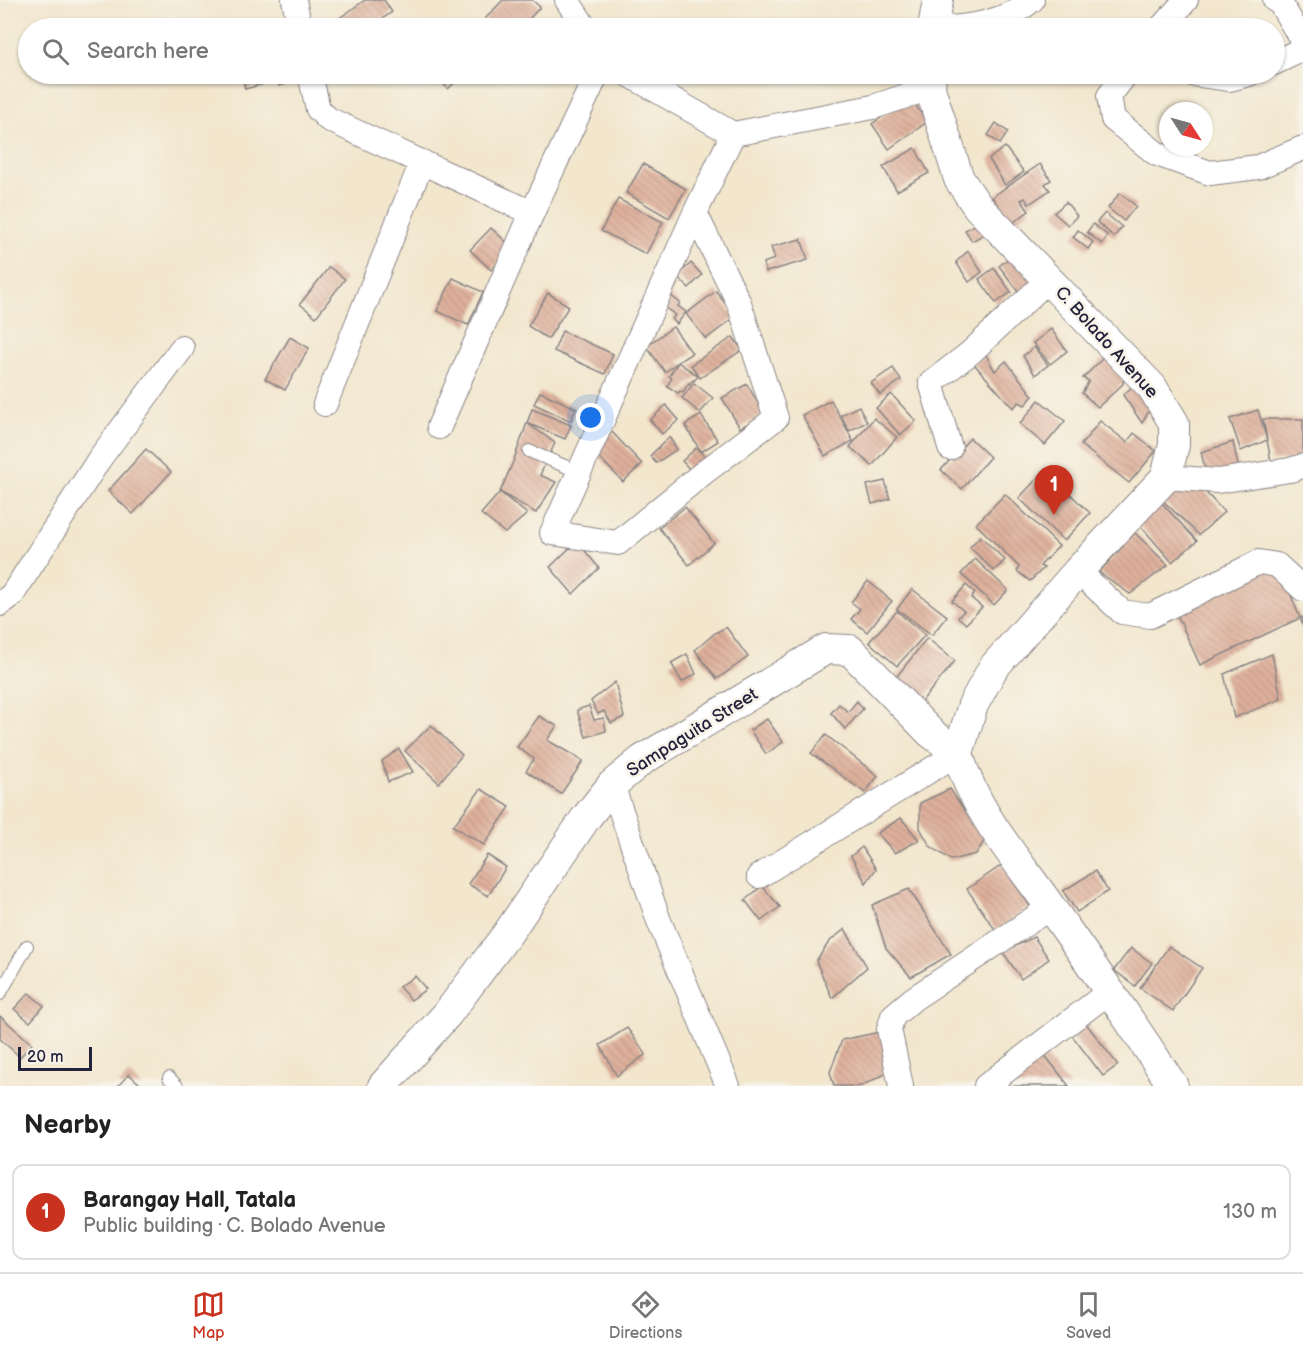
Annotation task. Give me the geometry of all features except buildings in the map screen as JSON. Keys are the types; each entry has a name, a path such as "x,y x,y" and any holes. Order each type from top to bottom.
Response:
{"street":[{"path":"294,0 298,18"},
{"path":"567,0 579,18"},
{"path":"935,18 938,0"},
{"path":"1002,18 1020,10 1032,0"},
{"path":"1170,18 1186,0"},
{"path":"1278,0 1303,42"},
{"path":"1285,58 1303,49"},
{"path":"312,84 318,109 328,119 532,213"},
{"path":"439,427 532,213 592,84"},
{"path":"646,84 733,134 873,107 923,84"},
{"name":"C. Bolado Avenue","path":"931,84 959,179 978,207 1152,387 1174,423 1174,445 1166,477 1078,571 993,668 973,705 958,753"},
{"path":"1118,84 1109,96 1113,119 1157,154 1210,173 1258,167 1303,148"},
{"path":"695,213 739,303 776,418 702,474 618,543 552,533 695,213 733,134"},
{"path":"325,404 422,162"},
{"path":"950,448 931,383 970,353 1049,279"},
{"path":"0,604 12,595 100,458 182,348"},
{"path":"1166,477 1218,481 1303,466"},
{"path":"1078,571 1122,612 1150,616 1259,562 1277,565 1303,589"},
{"name":"Sampaguita Street","path":"383,1086 454,1004 508,933 585,819 612,784 642,760 826,649 850,650 931,733 958,753"},
{"path":"759,876 958,753 965,778 993,825 1173,1086"},
{"path":"612,784 659,921 728,1086"},
{"path":"901,1086 889,1029 893,1016 913,999 1051,907"},
{"path":"986,1086 1110,992"}],"lane":[{"path":"529,452 579,472"},
{"path":"0,994 27,946"}],"place":[{"name":"Barangay Hall, Tatala","path":"1054,515"}]}
